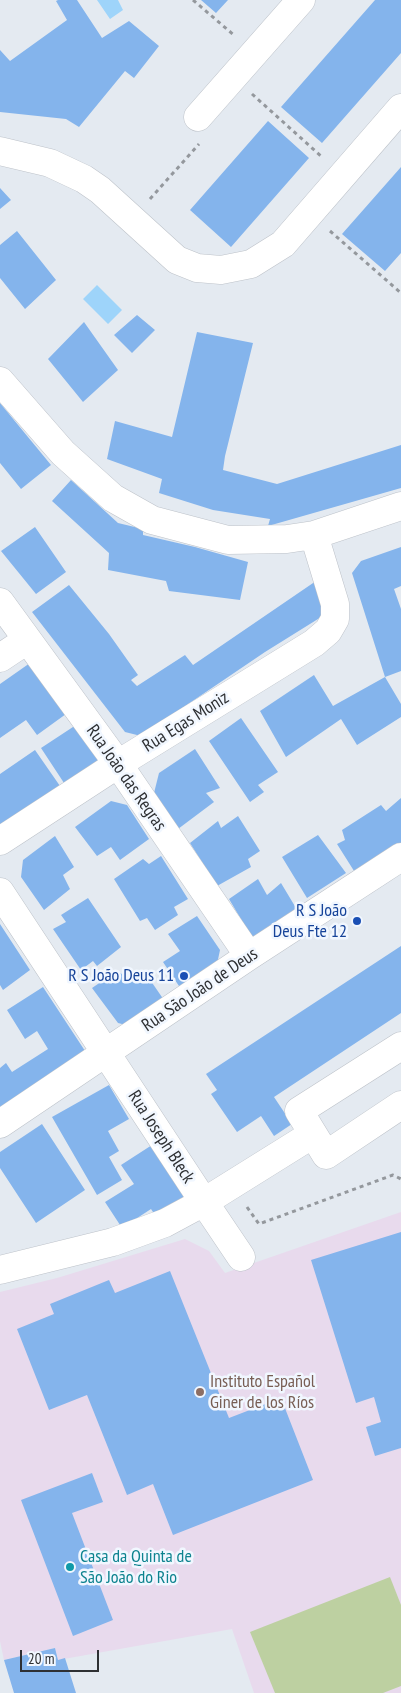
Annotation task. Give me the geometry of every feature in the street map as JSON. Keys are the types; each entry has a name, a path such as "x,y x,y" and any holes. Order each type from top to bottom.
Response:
{"street":[{"path":"202,126 233,77 301,0"},
{"path":"0,151 50,163 84,180 100,190 178,260 197,268 221,270 241,268 267,256 283,244 401,108"},
{"path":"0,381 63,453 112,498 152,520 228,540 287,539 314,534 401,506"},
{"name":"Rua Egas Moniz","path":"0,841 118,764 297,653 328,631 335,619 335,604 314,534"},
{"name":"Rua João das Regras","path":"0,602 118,764 249,956"},
{"path":"0,658 27,640"},
{"name":"Rua São João de Deus","path":"0,1124 249,956 401,857"},
{"name":"Rua Joseph Bleck","path":"0,892 204,1202 165,1223 113,1242 0,1270"},
{"path":"401,1046 299,1111 326,1155 401,1105"},
{"path":"241,1256 204,1202 313,1134"}],"path":[{"path":"193,0 254,53"},
{"path":"233,77 343,176"},
{"path":"132,220 202,126"},
{"path":"310,214 401,293"},
{"path":"232,1185 259,1224 393,1175 401,1179"}],"shaded area":[{"name":"Instituto Español Giner de los Ríos","path":"401,1212 401,1693 254,1693 232,1629 58,1660 55,1648 4,1660 0,1641 0,1292 57,1278 185,1239 209,1251 225,1273"}],"green space":[{"path":"390,1577 401,1605 401,1686 383,1693 275,1693 250,1632"}],"water":[{"path":"97,0 118,0 123,10 110,19"},
{"path":"97,285 122,310 108,324 83,299"}],"building":[{"path":"77,0 102,38 129,21 159,46 134,78 125,71 79,127 66,119 0,112 0,50 10,61 67,20 56,1"},
{"path":"201,0 228,0 216,13"},
{"path":"375,0 401,0 401,53 322,143 281,107"},
{"path":"268,121 309,158 231,247 190,210"},
{"path":"401,167 401,253 385,271 342,234"},
{"path":"0,188 11,200 0,209"},
{"path":"17,231 56,280 25,309 0,278 0,245"},
{"path":"137,315 155,330 132,353 114,335"},
{"path":"84,322 118,370 83,402 48,359"},
{"path":"197,332 253,343 223,470 277,484 401,445 401,488 268,526 270,519 213,510 159,493 162,479 107,459 115,421 172,437"},
{"path":"0,403 51,465 21,489 0,463"},
{"path":"71,480 118,523 143,529 143,535 248,562 240,600 169,591 166,581 108,570 109,553 52,501"},
{"path":"35,527 66,572 36,594 1,551"},
{"path":"401,547 401,586 394,589 401,609 401,671 385,677 352,573 361,561"},
{"path":"316,581 326,614 265,652 141,736 125,732 32,612 69,585 109,634 138,675 131,680 137,686 185,655 193,665"},
{"path":"30,663 66,714 37,735 26,720 0,738 0,684"},
{"path":"314,675 333,706 385,677 401,704 401,717 357,745 341,719 286,757 260,711"},
{"path":"241,718 278,772 258,785 264,792 250,802 209,741"},
{"path":"76,725 99,760 64,783 41,748"},
{"path":"195,749 220,788 206,793 214,802 178,829 154,793 159,773"},
{"path":"35,750 60,786 0,826 0,774"},
{"path":"401,798 401,853 361,882 337,844 345,840 342,830 381,805 386,811"},
{"path":"111,801 127,805 149,839 120,860 111,847 97,856 75,827"},
{"path":"238,816 260,851 248,859 251,867 217,886 190,843 218,821 221,828"},
{"path":"318,835 346,873 307,898 282,857"},
{"path":"55,836 74,867 63,875 70,889 44,910 21,877 23,860"},
{"path":"161,856 188,899 174,907 178,915 155,930 147,918 140,921 114,879 143,859 149,864"},
{"path":"258,879 267,895 281,883 302,918 268,938 251,936 229,899"},
{"path":"88,898 121,947 97,966 93,961 81,970 53,929 66,922 61,915"},
{"path":"197,916 220,950 216,969 181,989 163,962 180,951 168,934"},
{"path":"0,924 30,970 3,990 0,985"},
{"path":"401,946 401,1013 274,1097 292,1124 274,1136 261,1116 237,1132 211,1094 217,1090 206,1074"},
{"path":"117,971 132,980 144,971 166,1003 134,1027 118,1023 92,988"},
{"path":"43,987 89,1057 0,1114 0,1068 6,1063 12,1072 48,1049 37,1031 25,1039 7,1010"},
{"path":"109,1085 129,1119 108,1131 119,1151 109,1157 122,1180 97,1195 52,1117"},
{"path":"42,1124 85,1190 36,1223 0,1168 0,1152"},
{"path":"152,1145 185,1196 155,1215 151,1209 122,1228 105,1202 134,1184 121,1165"},
{"path":"401,1232 401,1448 375,1456 366,1427 381,1422 374,1397 356,1403 311,1260"},
{"path":"170,1271 229,1418 281,1398 313,1480 173,1535 153,1484 127,1495 87,1395 49,1410 17,1329 54,1314 50,1304 109,1280 115,1293"},
{"name":"Casa da Quinta de São João do Rio","path":"92,1473 103,1502 72,1513 113,1620 73,1636 21,1500"},
{"path":"55,1648 58,1660 65,1658 76,1693 14,1693 4,1660"}],"place":[{"name":"R S João Deus Fte 12","path":"357,921"},
{"name":"R S João Deus 11","path":"184,976"},
{"name":"Instituto Español Giner de los Ríos","path":"200,1392"},
{"name":"Casa da Quinta de São João do Rio","path":"70,1567"}]}
